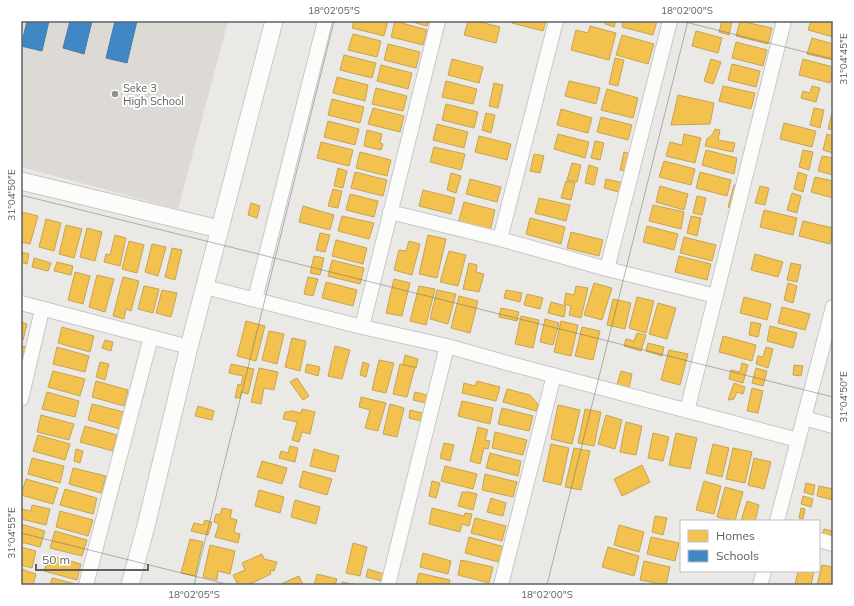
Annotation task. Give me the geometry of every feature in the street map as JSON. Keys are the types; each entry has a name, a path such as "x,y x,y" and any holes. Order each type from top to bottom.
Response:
{"street":[{"path":"130,585 147,522 219,229 274,21"},
{"path":"255,299 325,21"},
{"path":"362,327 438,21"},
{"path":"500,239 556,21"},
{"path":"607,269 670,21"},
{"path":"686,411 784,21"},
{"path":"21,181 219,229"},
{"path":"390,212 500,239 607,269 716,296"},
{"path":"205,287 362,327 447,346 554,376 798,440"},
{"path":"21,304 189,347"},
{"path":"777,520 833,307"},
{"path":"21,399 42,310"},
{"path":"86,585 151,337"},
{"path":"388,585 447,346"},
{"path":"501,585 554,376"},
{"path":"804,418 833,426"},
{"path":"820,540 833,544"},
{"path":"760,585 764,572"}],"shaded area":[{"name":"Seke 3 High School","path":"21,21 228,21 178,209 21,167"}],"building: Homes":[{"path":"354,21 388,21 384,36 352,28"},
{"path":"395,21 427,30 423,45 391,37"},
{"path":"409,21 429,21 427,26"},
{"path":"468,21 476,21 500,27 496,43 464,35"},
{"path":"512,21 546,21 543,31 512,23"},
{"path":"606,21 616,21 614,27 605,24"},
{"path":"623,21 657,21 653,35 622,27"},
{"path":"722,21 732,21 729,35 719,32"},
{"path":"740,21 772,28 768,44 736,36"},
{"path":"811,21 833,21 833,37 808,30"},
{"path":"590,26 616,33 609,60 571,50 576,30 588,33"},
{"path":"696,31 722,38 718,53 692,46"},
{"path":"353,34 381,41 377,57 348,50"},
{"path":"622,35 654,44 648,64 616,55"},
{"path":"812,38 833,44 833,60 807,54"},
{"path":"736,42 767,50 763,66 732,58"},
{"path":"388,44 420,52 416,68 384,60"},
{"path":"344,55 376,63 372,78 340,70"},
{"path":"615,58 624,60 618,86 609,84"},
{"path":"452,59 483,67 479,83 448,75"},
{"path":"711,59 721,62 713,84 704,81"},
{"path":"803,59 833,67 830,83 799,75"},
{"path":"732,64 760,71 756,87 728,80"},
{"path":"381,65 412,73 408,89 377,81"},
{"path":"337,77 368,85 365,101 333,93"},
{"path":"446,81 477,89 473,104 442,97"},
{"path":"569,81 600,88 596,104 565,96"},
{"path":"494,83 503,85 498,108 489,106"},
{"path":"723,86 755,93 751,109 719,101"},
{"path":"812,86 820,88 816,102 801,98 803,91 810,93"},
{"path":"376,88 407,96 403,111 372,104"},
{"path":"607,89 638,98 633,118 601,110"},
{"path":"678,95 714,103 710,124 671,125"},
{"path":"332,99 364,107 360,123 328,115"},
{"path":"446,104 478,112 474,128 442,120"},
{"path":"373,108 404,116 400,132 368,124"},
{"path":"814,108 824,110 820,128 810,125"},
{"path":"561,109 592,118 588,133 557,125"},
{"path":"486,113 495,115 491,133 482,130"},
{"path":"833,113 833,130 828,129"},
{"path":"601,117 632,125 628,140 597,132"},
{"path":"328,121 359,129 355,145 324,137"},
{"path":"784,123 816,131 812,147 780,139"},
{"path":"437,124 468,132 464,148 433,140"},
{"path":"715,129 720,130 718,140 735,143 733,152 705,146 707,139 712,135"},
{"path":"367,130 382,134 380,143 383,144 381,150 364,146"},
{"path":"558,134 589,142 585,158 554,149"},
{"path":"684,134 701,138 695,163 666,156 670,142 682,145"},
{"path":"827,134 833,136 833,153 823,150"},
{"path":"479,136 511,144 507,160 475,152"},
{"path":"595,141 604,143 600,160 591,158"},
{"path":"321,142 353,150 349,166 317,158"},
{"path":"434,147 465,154 461,170 430,162"},
{"path":"706,150 737,158 734,174 702,165"},
{"path":"803,150 813,152 809,170 799,167"},
{"path":"360,152 391,160 387,176 356,168"},
{"path":"624,152 634,155 630,172 620,170"},
{"path":"534,154 544,156 540,173 530,171"},
{"path":"822,156 833,158 833,175 818,171"},
{"path":"664,161 695,169 691,185 659,177"},
{"path":"572,163 581,165 577,182 567,180"},
{"path":"589,165 598,168 594,185 585,183"},
{"path":"338,168 347,171 343,188 334,186"},
{"path":"355,172 387,180 383,196 351,188"},
{"path":"700,172 731,180 727,196 696,188"},
{"path":"798,172 807,175 803,192 794,189"},
{"path":"451,173 461,176 456,193 447,190"},
{"path":"815,177 833,181 833,198 811,192"},
{"path":"470,179 501,187 497,202 466,194"},
{"path":"606,179 624,183 622,193 604,188"},
{"path":"566,181 575,183 571,200 561,198"},
{"path":"734,185 740,186 734,209 728,207"},
{"path":"660,186 688,194 684,210 656,202"},
{"path":"760,186 769,188 765,205 755,203"},
{"path":"333,189 342,191 338,208 328,206"},
{"path":"423,190 455,198 451,214 419,206"},
{"path":"792,193 801,196 797,213 787,210"},
{"path":"350,194 378,201 374,217 346,210"},
{"path":"697,196 706,198 702,215 693,213"},
{"path":"539,198 570,205 566,221 535,213"},
{"path":"464,202 495,210 490,231 458,223"},
{"path":"251,203 260,206 257,218 248,215"},
{"path":"653,205 684,212 681,229 649,221"},
{"path":"303,206 334,215 330,230 299,222"},
{"path":"764,210 797,218 793,235 760,227"},
{"path":"22,212 38,216 30,244 21,242"},
{"path":"342,216 374,223 369,239 338,231"},
{"path":"691,216 701,218 697,236 687,233"},
{"path":"530,218 565,227 561,244 526,234"},
{"path":"46,219 61,223 54,251 39,247"},
{"path":"803,221 833,228 830,244 799,236"},
{"path":"66,225 82,229 74,258 59,254"},
{"path":"647,226 678,234 674,250 643,242"},
{"path":"87,228 102,232 95,261 80,257"},
{"path":"571,232 603,240 599,256 567,248"},
{"path":"320,233 330,235 325,252 316,250"},
{"path":"115,235 126,238 120,266 104,262 106,254 110,255"},
{"path":"428,235 446,239 437,278 419,274"},
{"path":"684,237 716,245 712,261 680,253"},
{"path":"336,240 367,248 363,264 332,256"},
{"path":"129,241 144,245 137,273 122,269"},
{"path":"409,241 420,244 412,275 394,270 399,250 406,251"},
{"path":"152,244 166,247 158,276 145,272"},
{"path":"172,248 182,250 175,280 165,277"},
{"path":"449,251 466,255 458,286 440,282"},
{"path":"21,252 29,254 27,264 21,262"},
{"path":"755,254 783,262 778,277 751,270"},
{"path":"314,256 324,258 320,275 310,273"},
{"path":"679,256 711,264 707,280 675,272"},
{"path":"34,258 51,263 48,271 32,267"},
{"path":"332,260 364,268 360,284 328,276"},
{"path":"57,262 73,266 71,275 54,271"},
{"path":"469,263 477,265 476,272 484,274 479,292 463,289"},
{"path":"791,263 801,265 797,282 787,280"},
{"path":"75,272 90,276 83,304 68,300"},
{"path":"97,275 114,279 105,312 89,307"},
{"path":"123,277 139,281 131,311 126,309 124,319 113,316"},
{"path":"308,277 318,279 313,296 304,294"},
{"path":"394,279 410,283 402,316 386,313"},
{"path":"326,282 357,290 353,306 322,298"},
{"path":"594,283 612,288 602,320 584,315"},
{"path":"788,283 797,286 793,303 784,300"},
{"path":"144,286 159,289 153,313 138,309"},
{"path":"419,286 435,289 426,325 410,321"},
{"path":"576,286 588,288 581,318 569,315 571,306 564,304 566,293 574,295"},
{"path":"162,290 177,293 171,317 156,313"},
{"path":"437,290 456,294 448,324 430,319"},
{"path":"506,290 522,293 520,302 504,298"},
{"path":"527,294 543,298 540,309 524,305"},
{"path":"459,296 478,301 470,333 451,328"},
{"path":"637,297 654,301 646,333 629,328"},
{"path":"744,297 771,304 767,320 740,313"},
{"path":"613,299 631,303 625,329 607,325"},
{"path":"551,302 566,306 564,317 548,313"},
{"path":"658,303 676,308 667,339 649,334"},
{"path":"782,307 810,314 805,330 778,323"},
{"path":"501,308 519,312 517,321 499,317"},
{"path":"521,316 539,320 533,348 515,344"},
{"path":"545,319 559,323 553,345 540,342"},
{"path":"246,321 265,326 256,361 237,356"},
{"path":"561,321 578,325 571,356 554,352"},
{"path":"21,322 27,324 23,340 21,340"},
{"path":"751,322 761,324 758,337 749,335"},
{"path":"770,326 797,333 793,348 767,341"},
{"path":"62,327 94,336 90,352 58,343"},
{"path":"582,327 600,331 593,360 575,356"},
{"path":"269,331 284,334 277,364 262,360"},
{"path":"637,333 646,335 641,351 624,346 626,339 634,341"},
{"path":"723,336 756,345 752,361 719,352"},
{"path":"292,338 306,341 300,371 285,367"},
{"path":"105,340 113,342 111,351 102,348"},
{"path":"648,343 664,347 662,356 646,351"},
{"path":"21,346 26,347 22,364 21,364"},
{"path":"335,346 350,350 342,379 328,376"},
{"path":"57,347 89,356 85,372 53,364"},
{"path":"766,347 773,349 768,368 756,364 758,356 763,357"},
{"path":"669,350 688,354 680,385 661,380"},
{"path":"405,355 418,359 416,368 403,365"},
{"path":"379,360 394,363 386,393 372,390"},
{"path":"100,362 109,364 105,380 96,377"},
{"path":"363,362 369,364 366,377 360,375"},
{"path":"742,363 748,365 743,383 729,379 731,370 740,372"},
{"path":"231,364 254,369 248,394 241,392 240,398 235,398 238,384 241,385 243,376 229,373"},
{"path":"307,364 320,367 318,376 305,372"},
{"path":"400,364 415,367 407,397 393,394"},
{"path":"794,365 803,366 801,376 793,375"},
{"path":"259,368 278,372 274,390 264,388 261,404 251,402"},
{"path":"756,368 767,371 763,386 752,383"},
{"path":"53,371 85,379 80,396 48,387"},
{"path":"621,371 632,374 629,388 617,385"},
{"path":"297,378 309,396 303,400 290,382"},
{"path":"96,381 128,390 124,406 92,397"},
{"path":"477,381 500,387 496,401 462,393 464,383 475,386"},
{"path":"734,383 745,387 743,394 737,392 734,399 728,400"},
{"path":"752,388 763,391 758,413 747,411"},
{"path":"507,389 530,395 538,404 536,411 503,402"},
{"path":"47,392 79,401 75,417 42,409"},
{"path":"415,392 431,396 430,404 413,400"},
{"path":"361,397 386,403 378,431 365,428 370,410 359,407"},
{"path":"462,401 493,408 490,424 458,416"},
{"path":"92,404 124,412 120,429 88,420"},
{"path":"390,404 404,408 397,437 383,434"},
{"path":"558,405 580,410 572,444 551,439"},
{"path":"198,406 214,411 212,420 195,416"},
{"path":"502,408 533,416 529,431 498,424"},
{"path":"302,409 315,412 310,434 302,432 299,442 292,440 297,422 283,419 285,412 292,411 301,413"},
{"path":"585,409 601,412 594,446 578,443"},
{"path":"410,410 427,414 425,422 409,418"},
{"path":"41,415 74,424 69,440 37,432"},
{"path":"606,415 622,420 615,449 598,444"},
{"path":"626,422 642,426 636,455 620,452"},
{"path":"85,426 117,435 113,451 80,442"},
{"path":"478,427 488,430 485,440 490,441 488,449 484,448 480,464 470,461"},
{"path":"495,432 527,440 523,455 492,448"},
{"path":"653,433 669,437 663,461 648,458"},
{"path":"676,433 697,438 690,469 669,465"},
{"path":"38,435 70,444 65,460 33,451"},
{"path":"444,443 454,445 450,461 440,458"},
{"path":"551,444 569,448 561,485 543,481"},
{"path":"713,444 729,448 722,477 706,473"},
{"path":"290,446 298,448 295,462 279,458 281,451 288,453"},
{"path":"574,448 590,451 581,490 565,487"},
{"path":"733,448 752,452 745,483 726,479"},
{"path":"76,449 83,451 80,463 74,461"},
{"path":"314,449 339,456 335,472 310,466"},
{"path":"490,453 521,461 518,476 486,468"},
{"path":"32,458 64,466 60,483 28,474"},
{"path":"754,458 771,462 764,489 748,485"},
{"path":"262,461 287,468 282,484 257,477"},
{"path":"642,465 650,482 622,496 614,479"},
{"path":"445,466 477,474 473,489 441,481"},
{"path":"73,468 106,476 101,493 69,484"},
{"path":"303,471 332,479 327,495 299,487"},
{"path":"485,474 517,482 513,497 482,490"},
{"path":"26,479 58,488 53,504 21,495"},
{"path":"432,481 440,483 436,498 429,496"},
{"path":"704,481 721,486 714,514 696,510"},
{"path":"806,483 815,485 813,495 804,492"},
{"path":"819,486 833,489 833,500 817,496"},
{"path":"725,487 743,492 735,520 717,517"},
{"path":"65,489 97,498 93,514 60,505"},
{"path":"259,490 284,497 280,513 255,506"},
{"path":"462,492 477,494 473,510 458,506"},
{"path":"803,496 813,499 811,507 801,504"},
{"path":"491,498 506,503 503,516 487,512"},
{"path":"295,500 320,507 316,524 291,517"},
{"path":"747,501 759,505 755,520 741,520"},
{"path":"32,505 50,509 46,525 21,519 21,509 31,511"},
{"path":"222,508 232,510 230,518 237,520 234,532 240,534 238,543 215,537 219,524 214,522 216,514 220,515"},
{"path":"432,508 464,516 465,513 472,514 469,526 462,524 460,532 429,524"},
{"path":"801,508 805,509 803,519 799,518"},
{"path":"60,511 93,520 88,536 56,527"},
{"path":"655,516 667,518 663,535 652,532"},
{"path":"475,518 506,526 502,541 471,533"},
{"path":"205,520 212,522 208,535 191,531 194,523 203,525"},
{"path":"21,524 45,531 40,547 21,542"},
{"path":"619,525 644,532 639,552 614,545"},
{"path":"824,529 832,531 830,538 822,536"},
{"path":"55,531 87,540 82,556 50,548"},
{"path":"469,537 508,548 505,560 499,558 498,562 465,553"},
{"path":"651,537 679,543 675,561 647,554"},
{"path":"190,539 203,542 195,576 181,573"},
{"path":"353,543 367,547 360,576 346,573"},
{"path":"210,545 235,551 230,574 218,571 217,580 203,577"},
{"path":"21,547 36,551 32,568 21,565"},
{"path":"608,547 639,556 634,576 602,567"},
{"path":"423,553 451,561 448,574 420,567"},
{"path":"262,554 264,559 277,562 274,571 270,570 271,574 248,585 238,585 233,575 245,570 242,563"},
{"path":"49,555 81,564 77,580 44,571"},
{"path":"461,560 493,567 489,583 458,575"},
{"path":"644,561 670,567 666,585 640,580"},
{"path":"822,565 833,567 833,585 817,585"},
{"path":"21,569 36,574 33,585 21,585"},
{"path":"368,569 384,574 382,581 366,577"},
{"path":"798,572 814,572 811,585 795,585"},
{"path":"419,573 450,580 449,585 416,585"},
{"path":"317,574 337,579 335,585 314,585"},
{"path":"299,576 303,585 284,585 283,583"},
{"path":"52,578 80,585 50,585"},
{"path":"342,582 357,585 342,585"}],"building: Schools":[{"path":"27,21 49,21 42,51 21,46"},
{"path":"70,21 92,21 84,54 63,48"},
{"path":"115,21 137,21 127,63 106,58"}],"place":[{"name":"Seke 3 High School","path":"115,94"}]}
